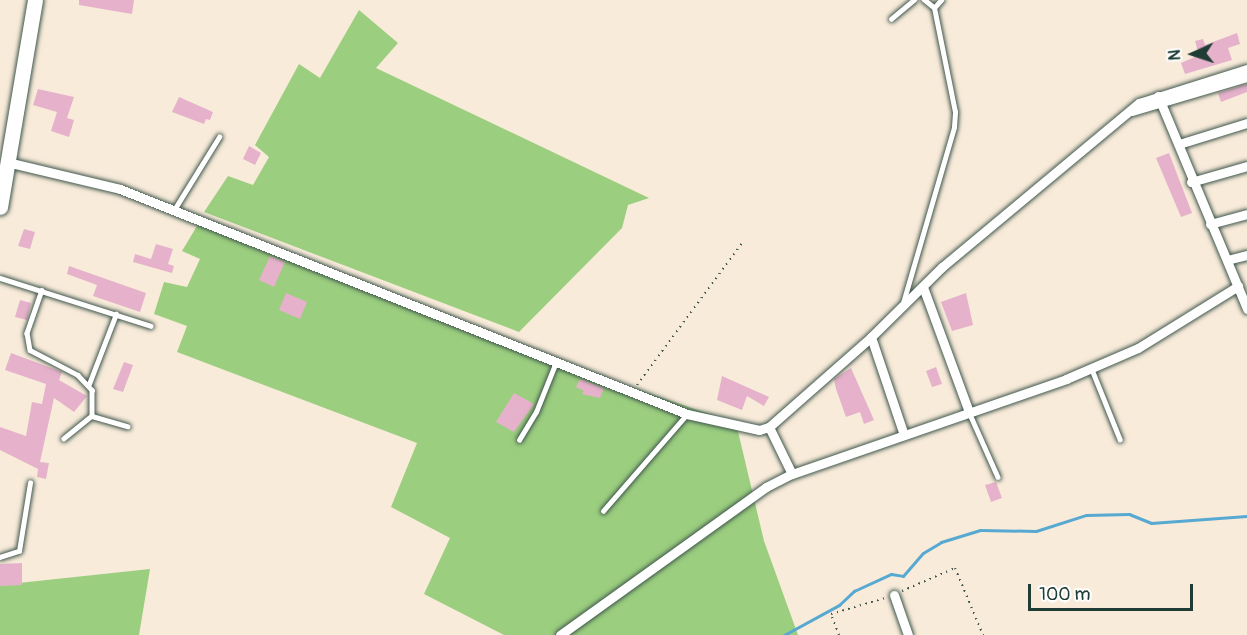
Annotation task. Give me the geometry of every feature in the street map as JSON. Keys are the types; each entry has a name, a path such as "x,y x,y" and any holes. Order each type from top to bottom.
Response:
{"main road":[{"path":"0,207 35,0"}],"street":[{"path":"7,162 120,189 556,362 633,390 687,414 746,429 769,427 871,338 922,287 1102,131 1132,111 1160,99 1247,69"},
{"path":"1160,99 1247,77"},
{"path":"1160,99 1179,144 1191,182 1246,303"},
{"path":"1179,144 1247,123"},
{"path":"1191,182 1247,166"},
{"path":"1210,224 1247,214"},
{"path":"1227,260 1247,255"},
{"path":"560,635 736,508 792,474 969,412 1138,348 1238,286"},
{"path":"922,287 969,412"},
{"path":"871,338 904,435"},
{"path":"769,427 792,474"},
{"path":"894,595 908,635"}],"lane":[{"path":"891,19 914,0"},
{"path":"902,306 954,127 955,112 934,8 924,0"},
{"path":"934,8 941,0"},
{"path":"174,210 219,137"},
{"path":"0,278 151,326"},
{"path":"42,290 27,333 30,350 89,384"},
{"path":"92,416 89,384 116,314"},
{"path":"519,440 536,412 556,362"},
{"path":"1091,366 1120,439"},
{"path":"969,412 998,477"},
{"path":"603,511 687,414"},
{"path":"92,416 128,426"},
{"path":"64,439 92,416"},
{"path":"0,557 19,551 30,483"}],"path":[{"path":"633,390 742,243"},
{"path":"955,568 982,635"},
{"path":"831,615 839,635"}],"green space":[{"path":"359,10 398,43 376,68 649,198 628,205 622,228 519,332 204,212 228,176 253,185 269,157 255,145 299,64 320,78"},
{"path":"200,221 621,384 736,423 764,541 798,635 504,635 424,594 450,538 391,507 417,443 177,352 187,326 154,314 164,282 187,287 200,259 182,251"},
{"path":"150,569 139,635 0,635 0,585"}],"building":[{"path":"79,0 134,0 132,14 79,5"},
{"path":"1237,33 1240,44 1228,48 1232,60 1185,74 1181,63 1199,55 1195,41 1203,39 1205,45"},
{"path":"1247,84 1247,92 1221,102 1218,93"},
{"path":"38,89 74,97 67,118 74,120 69,137 51,131 57,112 33,105"},
{"path":"179,97 213,112 210,120 206,119 204,124 172,112"},
{"path":"249,146 261,153 255,165 243,159"},
{"path":"1169,153 1192,213 1181,217 1156,158"},
{"path":"24,229 35,232 30,249 18,246"},
{"path":"156,244 173,249 168,264 174,266 172,273 133,262 135,254 151,259"},
{"path":"270,256 285,262 274,287 259,280"},
{"path":"69,266 146,293 140,312 93,296 97,285 67,274"},
{"path":"286,293 307,302 300,319 279,310"},
{"path":"966,293 973,325 952,331 941,302"},
{"path":"20,300 31,303 27,320 15,317"},
{"path":"11,353 62,372 59,380 87,396 74,412 54,398 40,462 49,463 46,479 37,477 38,469 0,450 0,427 26,436 32,402 42,404 46,384 5,370"},
{"path":"124,362 133,365 123,392 113,389"},
{"path":"936,367 942,384 932,387 926,371"},
{"path":"851,368 874,420 864,424 860,412 846,417 836,389 834,379"},
{"path":"722,376 769,397 764,406 747,396 742,410 717,400"},
{"path":"580,379 604,388 600,398 582,394 584,391 576,387"},
{"path":"514,393 534,404 514,432 496,422"},
{"path":"996,482 1002,498 991,502 985,485"},
{"path":"22,563 22,585 0,586 0,564"}],"waterway":[{"path":"784,635 839,605 854,591 891,574 903,576 923,553 941,542 980,530 1036,531 1086,515 1129,514 1151,523 1247,516"}]}
